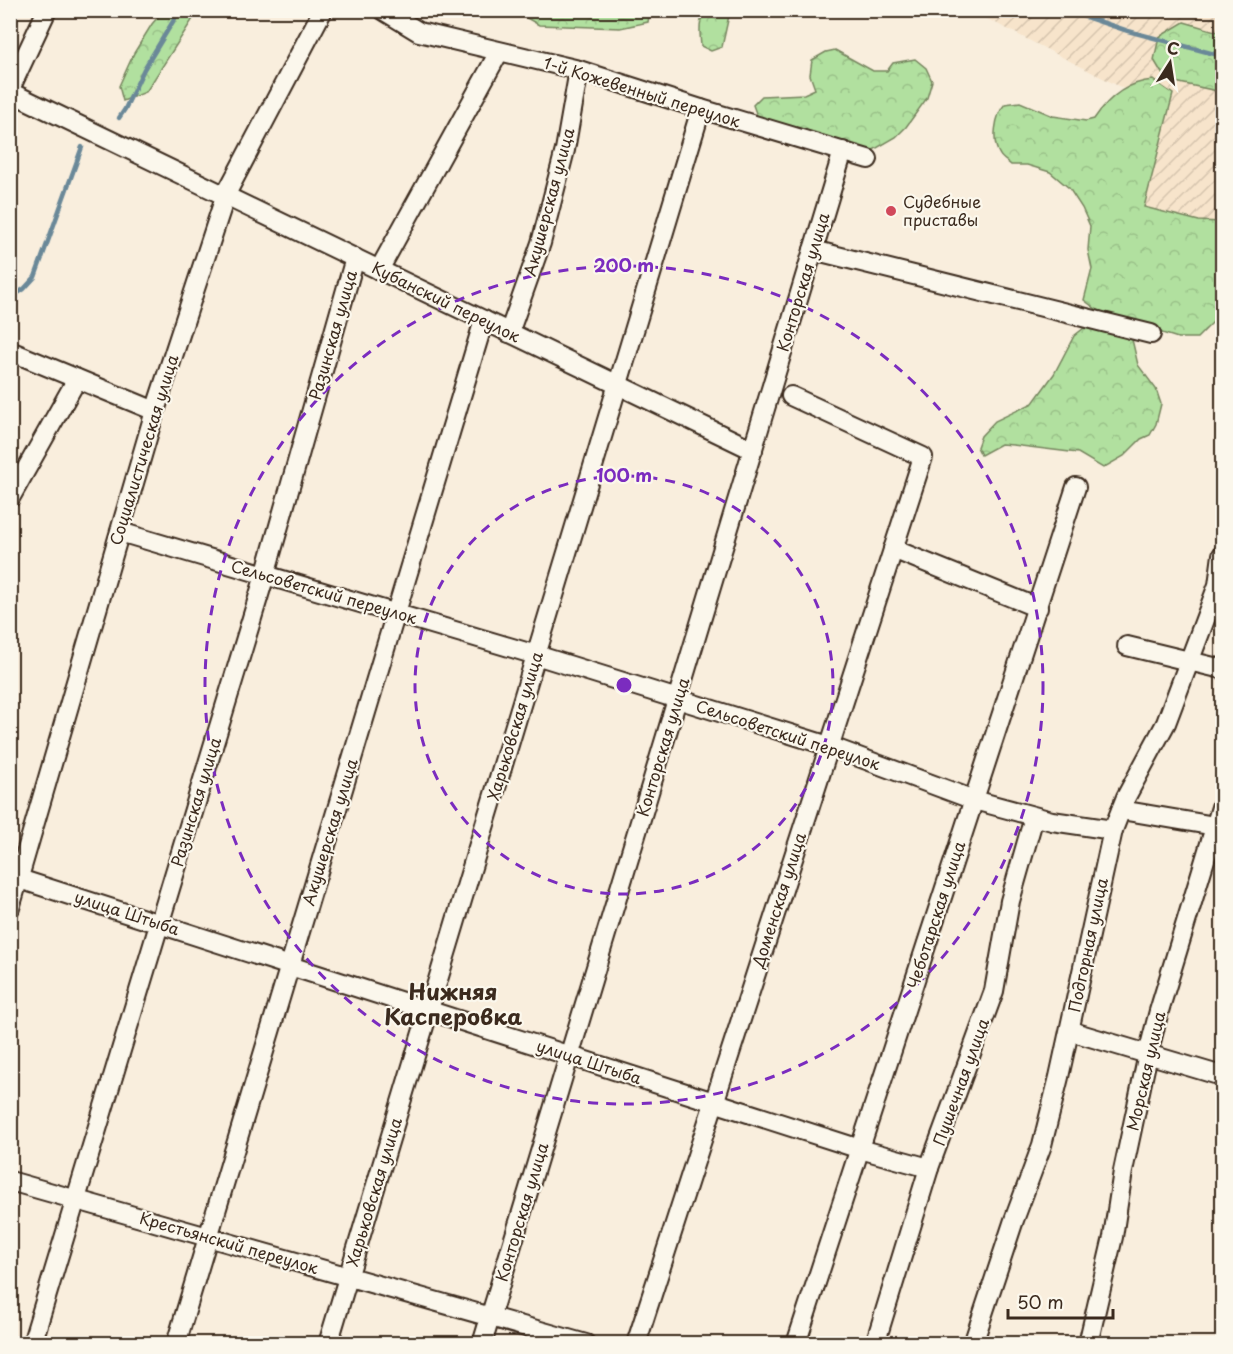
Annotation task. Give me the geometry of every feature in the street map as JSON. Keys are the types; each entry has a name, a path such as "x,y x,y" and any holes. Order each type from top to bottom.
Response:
{"street":[{"path":"10,90 47,10"},
{"name":"Социалистическая улица","path":"10,908 15,877 155,411 226,194 322,10"},
{"name":"1-й Кожевенный переулок","path":"383,10 419,32 579,70 868,159"},
{"name":"Разинская улица","path":"379,270 499,52"},
{"name":"Акушерская улица","path":"508,333 541,243 566,150 579,70"},
{"name":"Кубанский переулок","path":"10,90 753,450"},
{"name":"Харьковская улица","path":"328,1344 701,109"},
{"name":"Конторская улица","path":"482,1344 843,151"},
{"path":"813,250 1151,334"},
{"name":"Разинская улица","path":"32,1344 265,574 355,258"},
{"name":"Акушерская улица","path":"176,1344 484,320"},
{"path":"10,351 155,411"},
{"path":"10,498 77,379"},
{"name":"Доменская улица","path":"636,1344 923,457 791,396"},
{"name":"Чеботарская улица","path":"796,1344 1076,487"},
{"name":"Сельсоветский переулок","path":"120,532 536,655 830,746 974,800 1052,821 1113,830"},
{"path":"893,549 1038,608"},
{"name":"Подгорная улица","path":"973,1344 1014,1220 1042,1145 1070,1031 1113,830 1166,723 1218,585 1222,555"},
{"path":"1127,646 1222,669"},
{"name":"Морская улица","path":"1088,1344 1113,1237 1123,1171 1148,1054 1222,804"},
{"path":"1121,810 1215,826"},
{"name":"Пушечная улица","path":"875,1344 929,1168 994,991 1010,901 1034,817"},
{"name":"улица Штыба","path":"15,877 860,1149 929,1168"},
{"path":"1070,1031 1215,1074 1222,1074"},
{"name":"Крестьянский переулок","path":"10,1181 586,1344"}],"shaded area":[{"path":"972,11 1222,11 1222,244 1137,217 1142,98"}],"green space":[{"path":"650,10 648,22 620,28 539,25 525,17 503,11"},
{"path":"163,11 198,11 146,92 123,101 119,86 134,53"},
{"path":"705,11 730,11 722,47 711,51 701,46 700,24"},
{"path":"1184,22 1222,33 1222,92 1166,80 1154,60 1159,37"},
{"path":"835,50 873,71 887,71 893,63 915,59 926,68 932,81 927,98 906,127 896,137 870,152 765,120 757,116 753,105 762,96 804,94 815,89 810,75 812,60"},
{"path":"1153,80 1173,94 1144,207 1199,221 1222,222 1222,316 1197,338 1178,338 1121,320 1096,309 1084,300 1092,269 1088,250 1090,226 1082,208 1069,188 1050,172 1027,165 1011,165 997,150 995,136 997,122 1005,104 1020,102 1053,116 1086,121 1094,119 1119,92 1135,84"},
{"path":"1089,324 1131,335 1138,365 1156,389 1161,404 1156,424 1150,435 1141,439 1124,456 1103,468 1078,453 1013,445 1001,444 981,455 977,447 981,436 995,421 1033,403 1054,374 1074,336"}],"waterway":[{"path":"119,118 144,69 180,10"},
{"path":"1065,10 1128,31 1222,56"},
{"path":"10,298 24,289 35,277 82,147"}],"place":[{"name":"Судебные приставы","path":"891,211"}],"district":[{"name":"Нижняя Касперовка","path":"453,1004"}]}
